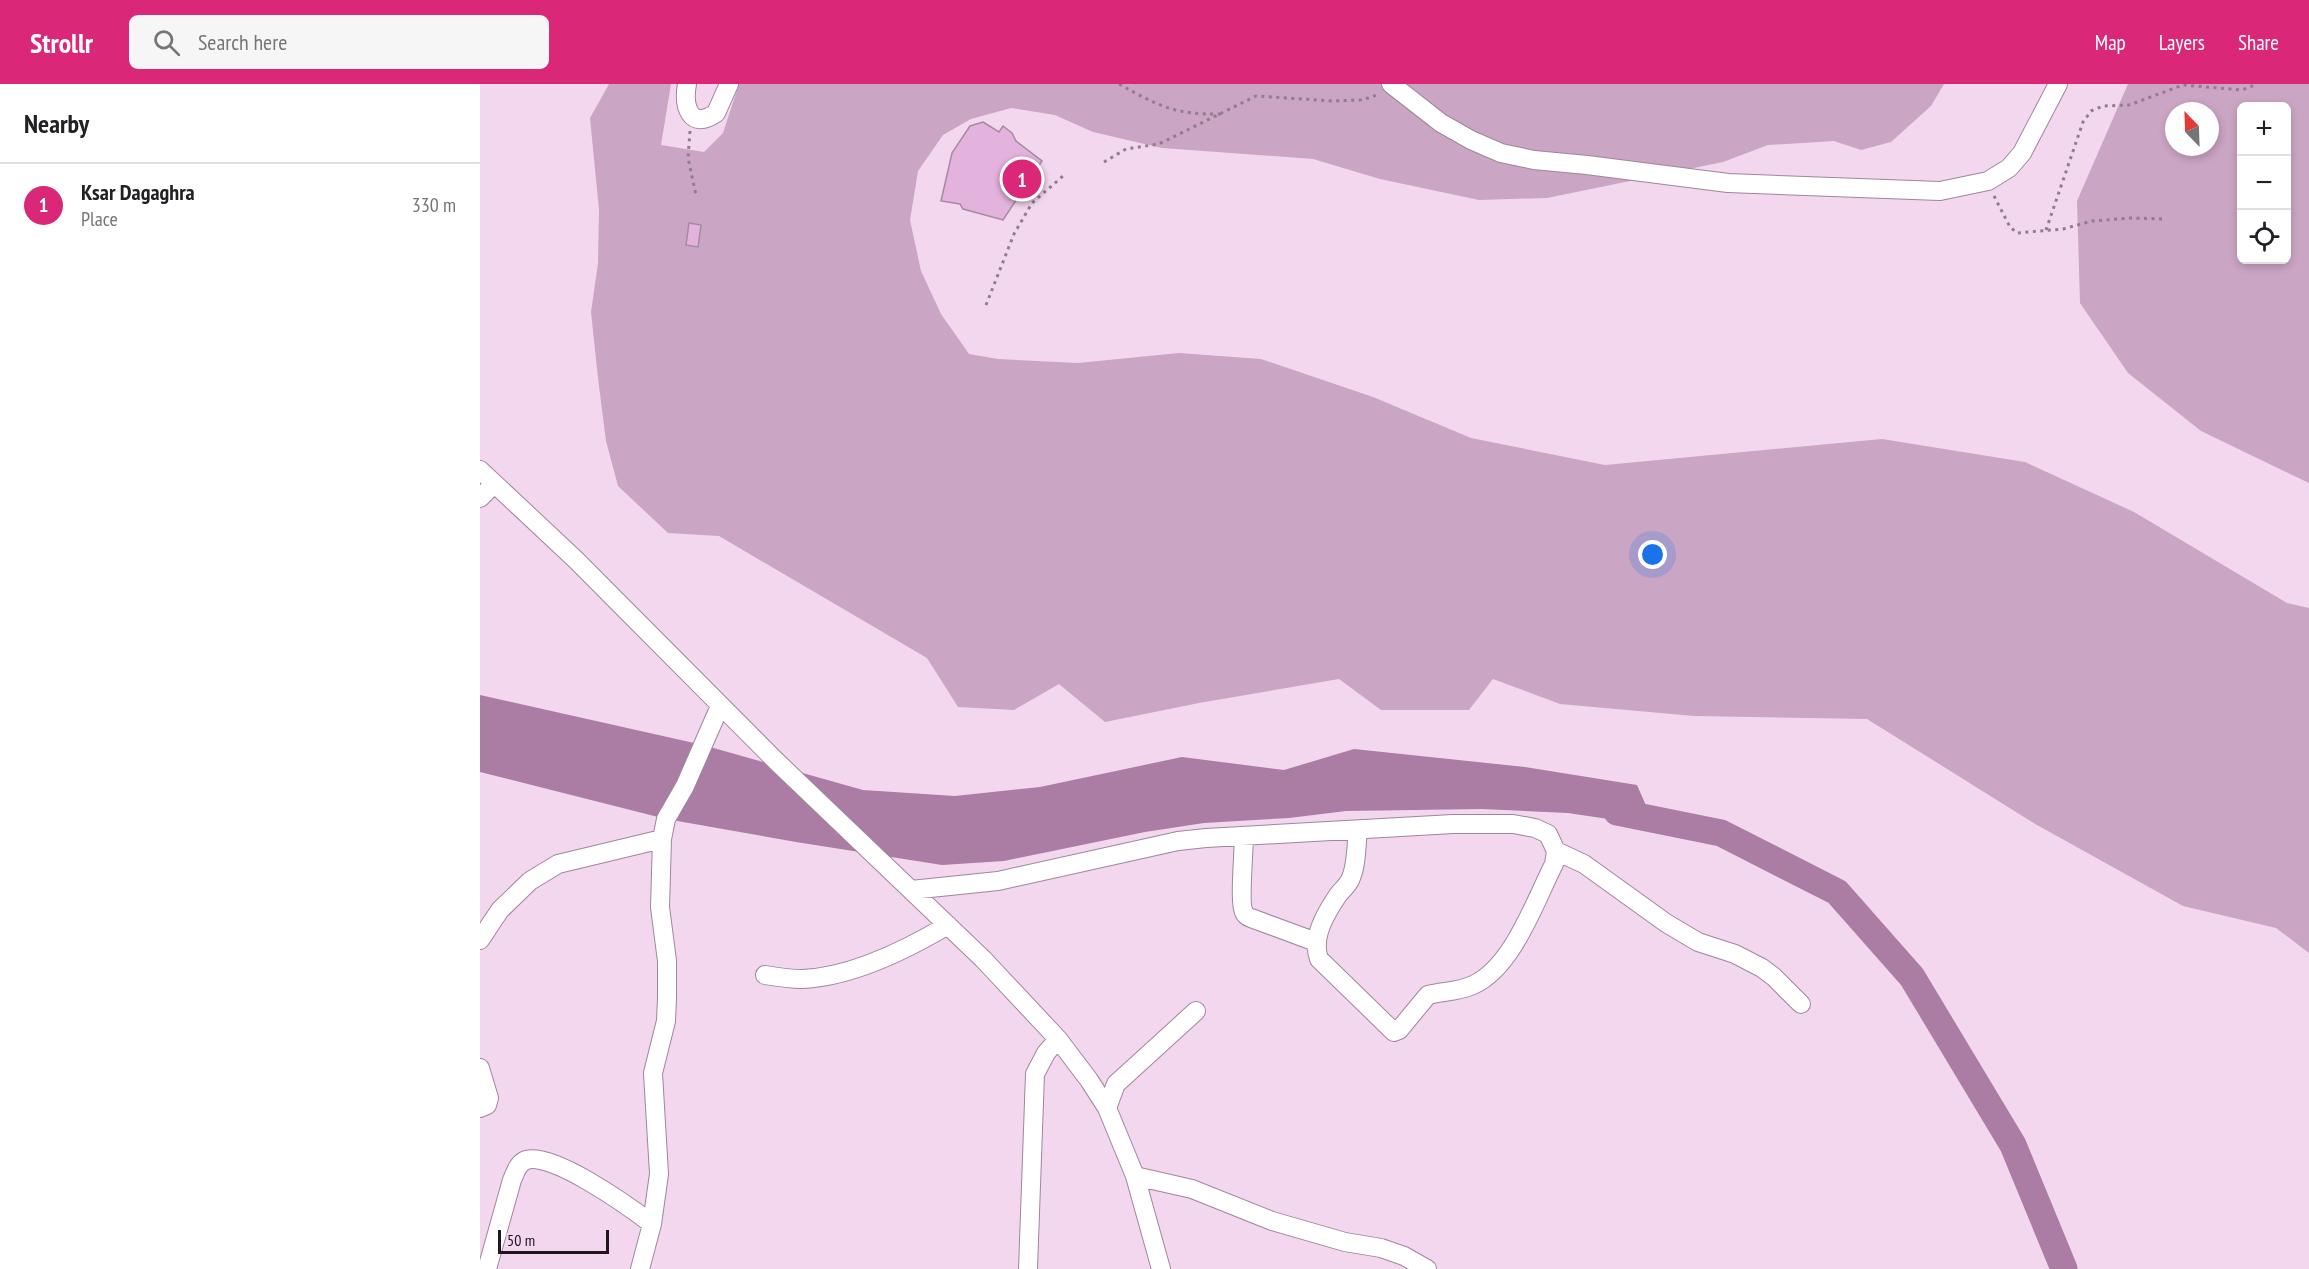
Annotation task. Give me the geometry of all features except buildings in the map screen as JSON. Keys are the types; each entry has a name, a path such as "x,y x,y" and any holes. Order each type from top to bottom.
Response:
{"street":[{"path":"687,84 685,104 694,118 702,120 716,113 722,105 729,84"},
{"path":"1393,86 1442,123 1471,140 1501,153 1534,160 1728,183 1940,190 1988,180 2009,168 2022,153 2058,84"},
{"path":"480,470 576,560 776,761 983,959 1058,1039 1107,1108 1135,1176 1161,1269"},
{"path":"480,498 494,484"},
{"path":"640,1269 652,1224 659,1174 653,1073 666,1021 667,998 667,961 660,907 662,839 666,819 685,786 720,706"},
{"path":"911,890 998,881 1178,841 1453,824 1513,824 1536,828 1548,834 1556,851 1554,864 1517,939 1496,969 1474,985 1452,992 1428,995 1399,1030 1394,1032 1319,959 1315,948 1317,937 1339,894 1349,883 1353,874 1358,830"},
{"path":"1244,836 1242,909 1244,914 1316,942"},
{"path":"480,940 500,910 530,881 558,864 662,839"},
{"path":"1556,851 1584,864 1666,923 1698,942 1735,954 1761,968 1774,977 1801,1004"},
{"path":"765,975 801,979 828,975 873,962 912,946 948,925"},
{"path":"1107,1108 1116,1084 1197,1011"},
{"path":"1028,1269 1035,1074 1046,1053 1058,1039"},
{"path":"480,1068 489,1098 487,1105 480,1108"},
{"path":"487,1269 512,1180 518,1166 525,1160 544,1160 555,1164 608,1192 652,1224"},
{"path":"1135,1176 1192,1189 1272,1221 1345,1242 1381,1248 1404,1256 1427,1269"}],"path":[{"path":"1119,84 1166,109 1194,115 1221,114"},
{"path":"2046,230 2083,122 2091,111 2103,106 2129,105 2183,85 2242,90 2257,84"},
{"path":"1104,162 1126,149 1159,144 1256,96 1332,101 1362,100 1393,86"},
{"path":"694,118 689,135 688,158 696,195"},
{"path":"986,305 1014,234 1032,203 1063,176"},
{"path":"1988,180 2000,210 2010,227 2018,232 2063,228 2092,221 2131,218 2166,219"}],"shaded area":[{"path":"609,84 671,84 661,145 704,152 723,133 739,84 1944,84 1931,106 1891,142 1861,150 1834,141 1768,145 1723,162 1547,198 1479,200 1380,179 1313,159 1162,148 1093,132 1055,115 1011,108 971,119 943,135 918,171 910,220 921,271 941,314 969,354 998,359 1078,363 1179,353 1261,359 1373,397 1471,438 1605,465 1882,439 2025,462 2134,512 2287,603 2309,608 2309,953 2276,928 2183,906 2037,825 1867,719 1694,716 1560,704 1493,679 1469,710 1381,710 1339,679 1105,722 1059,684 1014,710 958,707 927,658 719,536 668,533 618,486 606,441 591,312 598,263 599,210 590,118"},
{"path":"2128,84 2309,84 2309,483 2201,431 2128,373 2080,303 2077,201"},
{"path":"480,695 703,745 863,790 955,796 1040,787 1182,757 1284,770 1354,749 1525,767 1637,785 1655,826 1568,813 1482,809 1346,811 1289,818 1204,823 1145,832 1004,861 942,865 666,819 480,772"}],"waterway":[{"path":"1617,812 1721,833 1837,892 1912,977 2013,1145 2064,1269"}],"place":[{"name":"Ksar Dagaghra","path":"1022,179"}]}
